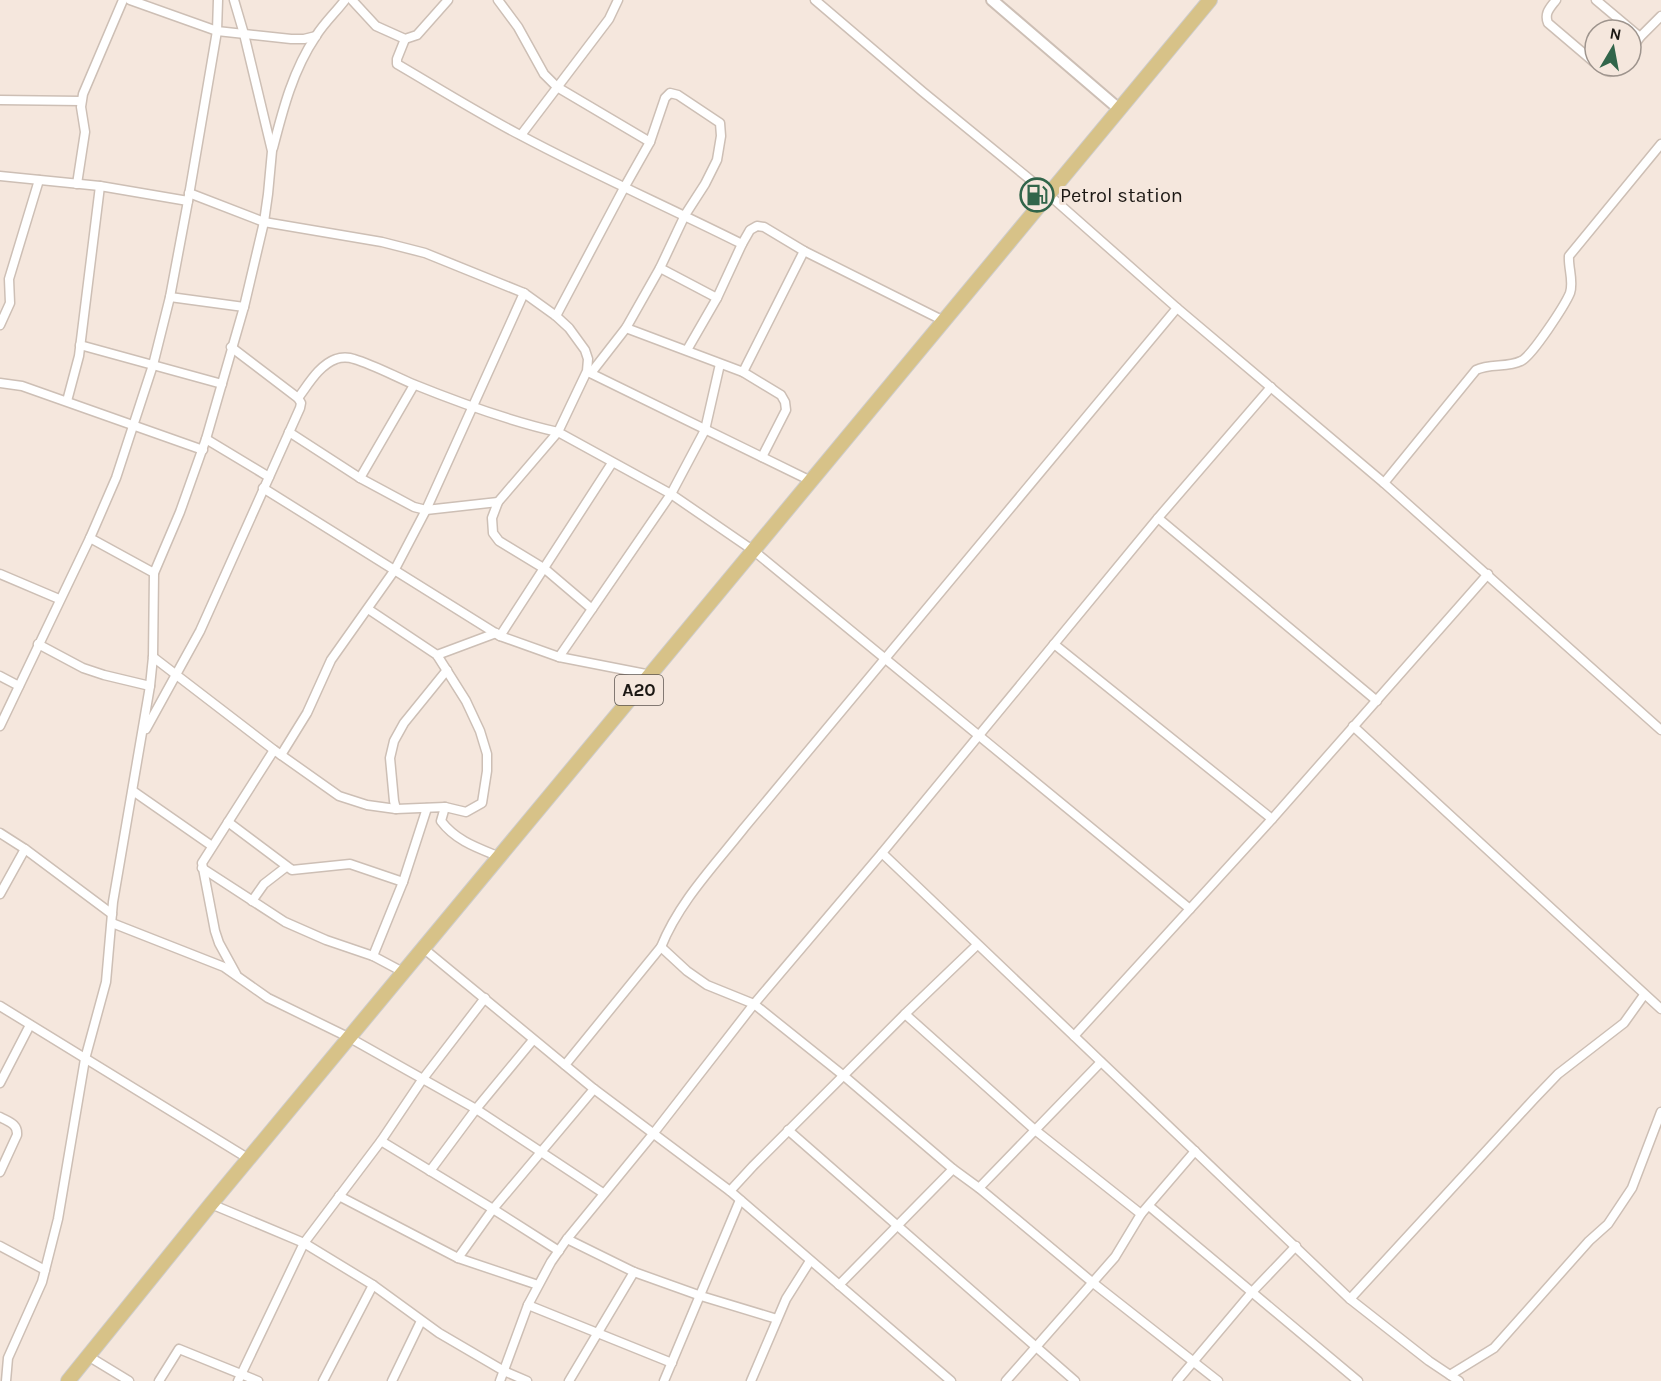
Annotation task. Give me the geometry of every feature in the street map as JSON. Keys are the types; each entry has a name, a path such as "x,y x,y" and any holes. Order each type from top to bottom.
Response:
{"main road":[{"name":"A20","path":"68,1381 211,1204 1210,0"}],"street":[{"path":"77,184 85,132 81,101 123,0"},
{"path":"130,0 217,30 291,39 316,36"},
{"path":"0,726 90,538 116,478 135,425 170,297 217,30 218,0"},
{"path":"234,0 272,151"},
{"path":"6,1381 8,1358 42,1282 58,1219 85,1059 106,982 112,919 150,686 153,657 154,573 203,450 244,307 264,222 272,151 287,95 296,72 316,36 345,0"},
{"path":"352,0 376,26 405,39 417,36 448,0"},
{"path":"498,0 518,27 544,74 556,87 651,142"},
{"path":"521,135 609,19 618,0"},
{"path":"815,0 1048,195 1177,308 1384,483 1661,730"},
{"path":"992,0 1119,109"},
{"path":"1556,0 1547,12 1548,23 1583,53"},
{"path":"1596,0 1617,18"},
{"path":"1643,34 1661,16"},
{"path":"405,39 397,64 452,98 624,188 686,215 742,244"},
{"path":"556,316 651,142 665,98 670,93 678,95 720,123 721,136 717,160 626,328 589,372 558,432 498,502 492,518 493,533 499,541 545,569 592,609"},
{"path":"0,100 81,101"},
{"path":"1384,483 1476,370 1486,365 1512,364 1522,361 1532,352 1570,292 1572,280 1568,267 1569,256 1661,144"},
{"path":"0,177 189,197 264,222 382,242 425,253 524,293 556,316 569,328 585,350 589,372"},
{"path":"0,325 10,303 9,279 39,180"},
{"path":"67,401 80,345 100,186"},
{"path":"687,350 717,298 750,230 760,226 804,251 944,321"},
{"path":"743,372 804,251"},
{"path":"660,268 717,298"},
{"path":"236,974 215,931 202,863 277,752 307,713 331,660 394,571 426,510 524,293"},
{"path":"170,297 244,307"},
{"path":"565,1065 661,947 669,927 684,904 1177,308"},
{"path":"626,328 743,372 781,395 786,410 762,457"},
{"path":"80,345 222,384"},
{"path":"142,737 200,631 300,408 301,403 298,398 231,347"},
{"path":"298,398 320,370 338,358 352,358 473,406 534,427 558,432 671,494 754,551 1190,909"},
{"path":"559,657 671,494 705,430 720,364"},
{"path":"589,372 811,481"},
{"path":"0,382 22,386 67,401 203,450"},
{"path":"360,478 414,384"},
{"path":"500,1381 528,1305 567,1239 653,1134 754,1004 882,853 1158,518 1271,387"},
{"path":"289,432 360,478 414,507 426,510 498,502"},
{"path":"206,439 269,477"},
{"path":"437,655 498,634 545,569 612,463"},
{"path":"263,488 498,634 559,657 651,675"},
{"path":"1158,518 1377,701"},
{"path":"90,538 154,573"},
{"path":"0,574 59,599"},
{"path":"1074,1036 1272,819 1488,574"},
{"path":"153,657 277,752 344,799 396,809 445,807 466,812 479,806 482,803 487,771 487,754 480,731 466,701 437,655 368,609"},
{"path":"38,644 83,668 150,686"},
{"path":"1054,644 1272,819"},
{"path":"396,809 390,758 394,741 404,723 447,670"},
{"path":"0,676 19,686"},
{"path":"1353,726 1661,1009"},
{"path":"133,791 212,846"},
{"path":"445,807 441,820 452,834 500,858"},
{"path":"373,956 403,882 427,808"},
{"path":"228,822 292,870 350,864 403,882"},
{"path":"0,833 25,849 112,919 224,967 268,998 350,1038 476,1109 603,1193"},
{"path":"0,894 25,849"},
{"path":"882,853 1350,1299 1429,1361 1460,1381"},
{"path":"252,901 264,884 286,867"},
{"path":"202,868 285,922 373,956 403,972"},
{"path":"730,1191 788,1130 977,945"},
{"path":"661,947 687,971 707,985 754,1004 1092,1282 1218,1381"},
{"path":"423,948 594,1089 730,1191 951,1381"},
{"path":"1350,1299 1542,1090 1558,1074 1624,1023 1644,995"},
{"path":"240,1377 304,1244 381,1141 422,1080 485,998"},
{"path":"0,1006 249,1159"},
{"path":"905,1014 1035,1130 1141,1214"},
{"path":"0,1083 30,1025"},
{"path":"430,1171 476,1109 533,1040"},
{"path":"979,1188 1101,1062"},
{"path":"458,1258 493,1209 594,1089"},
{"path":"1450,1375 1494,1348 1589,1241 1608,1224 1632,1188 1661,1112"},
{"path":"0,1117 15,1125 18,1130 0,1172"},
{"path":"788,1130 1076,1381"},
{"path":"381,1141 559,1251"},
{"path":"1006,1381 1114,1257 1141,1214 1195,1151"},
{"path":"839,1285 953,1169"},
{"path":"339,1196 458,1258 538,1285"},
{"path":"664,1381 740,1200"},
{"path":"211,1204 304,1244 373,1285 421,1322 504,1371 527,1381"},
{"path":"1149,1206 1358,1381"},
{"path":"567,1239 634,1272 701,1296 777,1319"},
{"path":"0,1246 45,1270"},
{"path":"1177,1381 1252,1292 1296,1246"},
{"path":"751,1381 786,1299 810,1261"},
{"path":"569,1381 634,1272"},
{"path":"323,1381 373,1285"},
{"path":"528,1305 672,1363"},
{"path":"392,1381 421,1322"},
{"path":"159,1381 179,1349 240,1377 258,1381"},
{"path":"88,1356 129,1381"},
{"path":"1340,1381 1347,1372"}],"place":[{"name":"Petrol station","path":"1037,195"}]}
